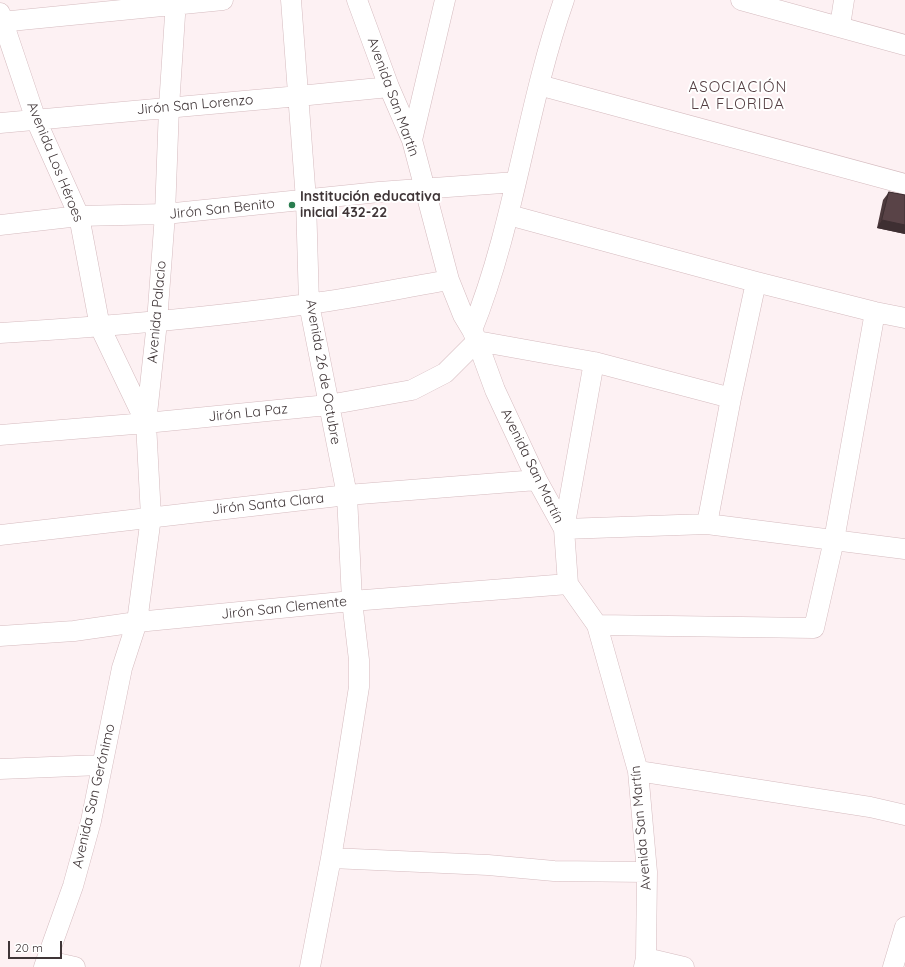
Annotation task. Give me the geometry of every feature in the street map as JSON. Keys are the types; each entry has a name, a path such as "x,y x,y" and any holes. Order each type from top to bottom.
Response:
{"street":[{"path":"1,19 175,2 223,0"},
{"name":"Avenida 26 de Octubre","path":"291,0 306,200 309,304 347,496 352,601 359,660 359,687 331,858 310,967"},
{"name":"Avenida San Martín","path":"357,0 389,87 412,140 449,280 462,315 475,335 495,390 537,480 564,529 568,584 597,625 638,772 647,872 645,963"},
{"path":"412,140 445,0"},
{"path":"564,0 554,28 539,85 509,215 475,335 594,362 731,398"},
{"path":"741,0 905,45"},
{"path":"840,26 844,0"},
{"name":"Avenida Palacio","path":"137,622 151,517 146,423 157,322 165,214 175,2"},
{"name":"Avenida Los Héroes","path":"1,19 36,120 79,216 100,327 146,423"},
{"path":"539,85 905,184"},
{"name":"Jirón San Lorenzo","path":"0,123 389,87"},
{"name":"Jirón San Benito","path":"0,225 79,216 165,214 424,188 516,182"},
{"path":"509,215 756,282 875,312 905,318"},
{"path":"0,333 157,322 309,304 449,280"},
{"path":"708,524 731,398 756,282"},
{"path":"597,625 814,628 834,540 875,312"},
{"name":"Jirón La Paz","path":"0,434 146,423 328,404 412,390 444,373 475,335"},
{"path":"594,362 564,529 708,524 905,550"},
{"name":"Jirón Santa Clara","path":"0,535 347,496 537,480"},
{"name":"Jirón San Clemente","path":"0,636 74,631 137,622 352,601 568,584"},
{"name":"Avenida San Gerónimo","path":"46,964 73,886 89,828 122,668 137,622"},
{"path":"0,769 102,765"},
{"path":"638,772 870,807 905,815"},
{"path":"331,858 488,865 554,871 647,872"},
{"path":"893,967 905,927"},
{"path":"645,963 684,967"},
{"path":"46,964 75,967"}],"building":[{"path":"889,192 905,195 905,225 882,220"}],"place":[{"name":"Institución educativa inicial 432-22","path":"292,205"}],"district":[{"name":"ASOCIACIÓN LA FLORIDA","path":"738,96"}]}
